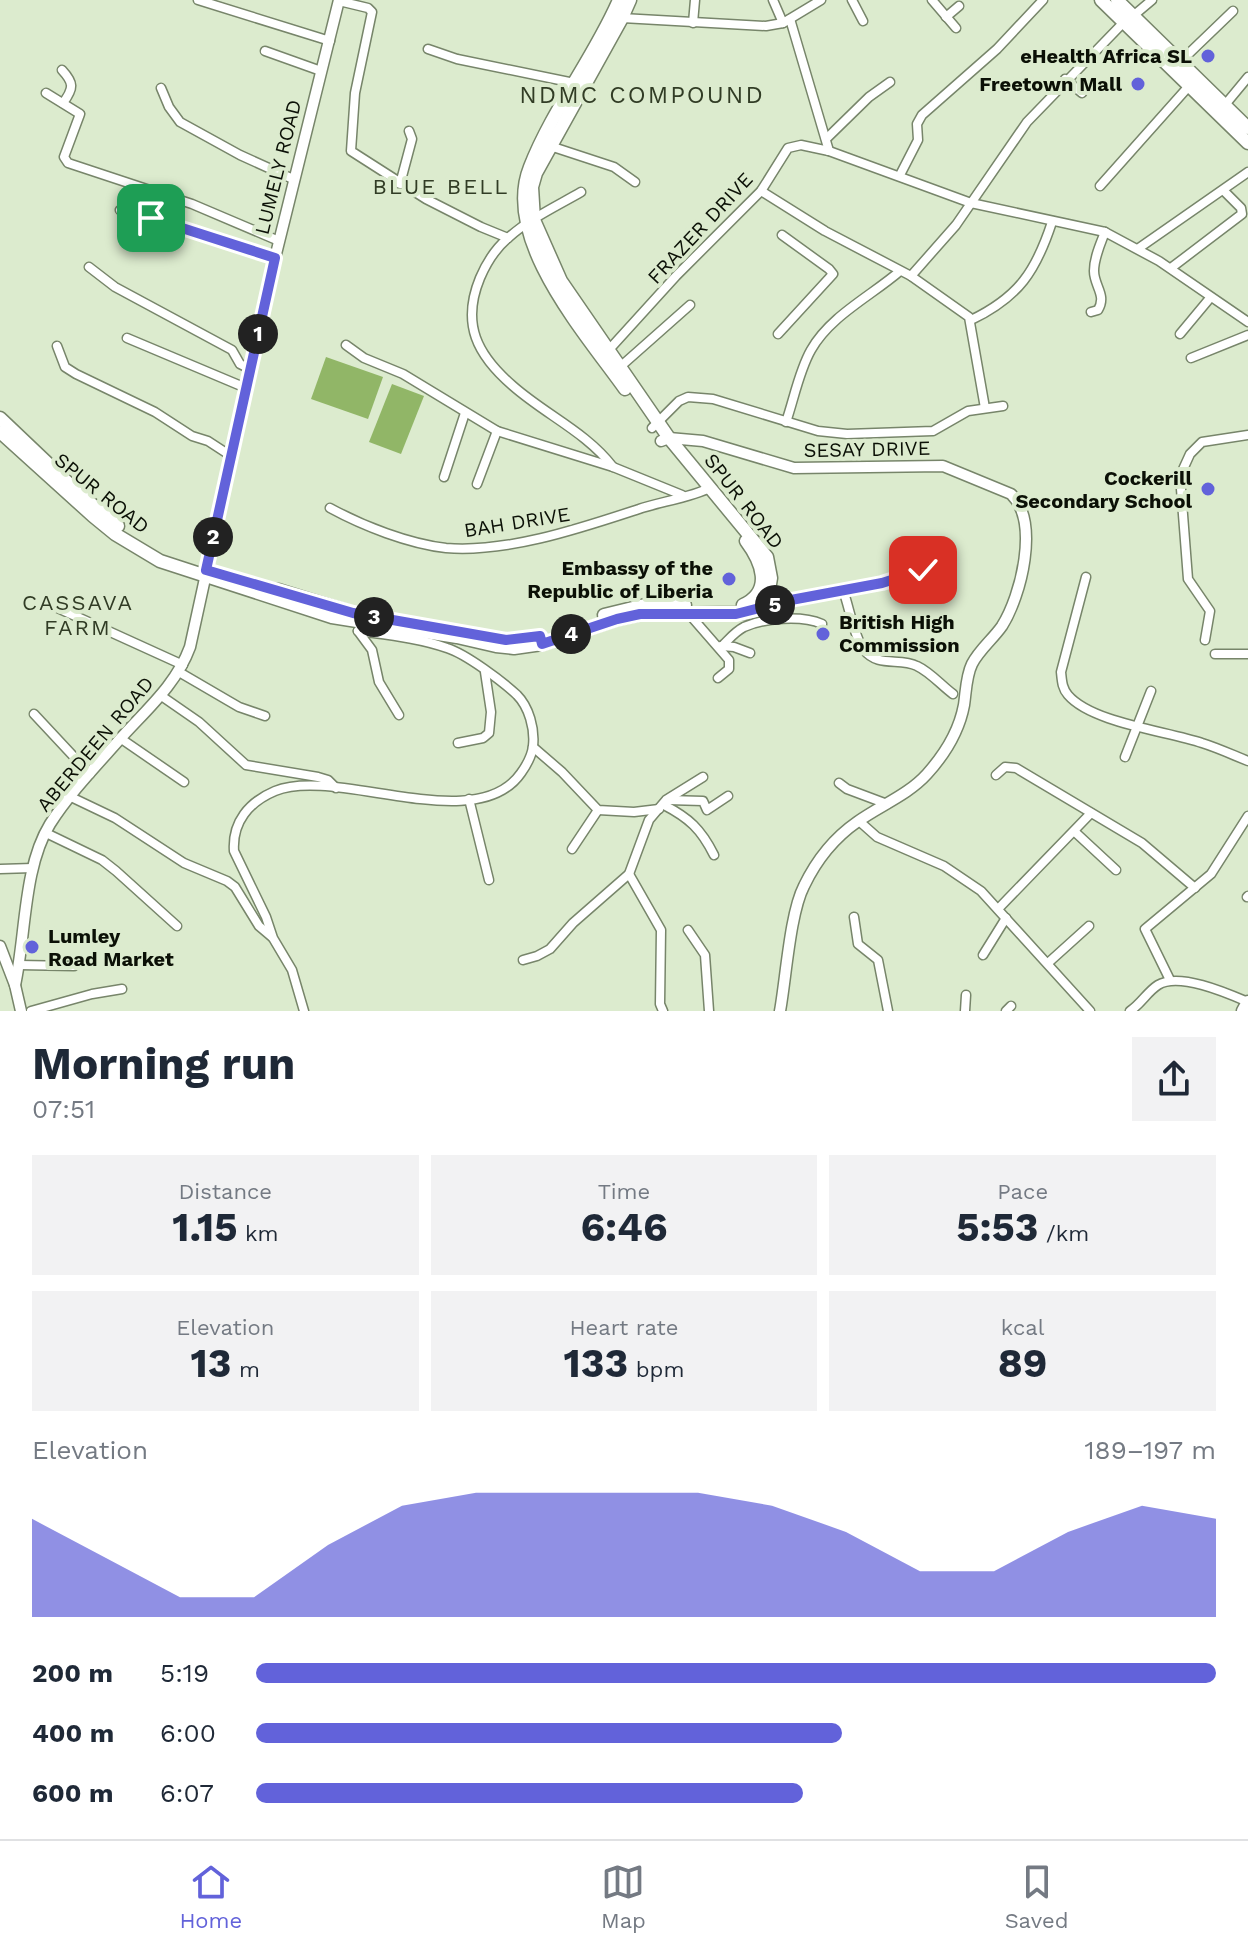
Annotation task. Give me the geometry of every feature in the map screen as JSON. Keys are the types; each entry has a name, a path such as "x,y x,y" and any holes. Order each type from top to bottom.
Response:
{"main road":[{"path":"1101,0 1129,19 1248,128"},
{"path":"1117,0 1129,19"},
{"name":"SPUR ROAD","path":"625,1 622,18 540,143 528,170 523,206 543,265 572,308 665,440 767,557 771,578 769,590"},
{"name":"SPUR ROAD","path":"530,223 532,187 579,84 625,1"},
{"path":"1172,60 1189,86 1248,143"},
{"name":"SPUR ROAD","path":"605,354 620,367 624,382"},
{"name":"SPUR ROAD","path":"0,418 78,498"},
{"name":"SPUR ROAD","path":"0,432 78,498 142,543 205,574 353,626 427,631 514,648 617,619 664,612 736,614 754,609"},
{"name":"SPUR ROAD","path":"205,574 353,613 506,640 541,640 625,608 666,604 729,607 749,602 759,590 763,571 754,552 727,514"},
{"path":"754,609 769,590"},
{"path":"1243,1011 1248,1002"}],"street":[{"path":"198,0 330,41"},
{"path":"339,0 372,5 355,93 349,147 354,154 400,184 508,238"},
{"name":"LUMELY ROAD","path":"205,574 293,179 339,0"},
{"path":"693,23 695,0"},
{"path":"773,0 786,21 829,151 971,203 1105,232 1171,268 1248,322"},
{"path":"622,18 766,26 786,21 821,0"},
{"path":"852,0 863,21"},
{"path":"932,0 956,28"},
{"path":"900,175 918,140 917,124 922,115 997,49 1043,0"},
{"path":"911,276 956,225 1027,122 1065,79 1152,0"},
{"path":"946,17 959,6"},
{"path":"1172,60 1233,11"},
{"path":"428,49 457,59 579,84"},
{"path":"265,51 321,71"},
{"path":"62,70 72,81 73,88 63,103"},
{"path":"1224,106 1248,77"},
{"path":"1065,79 1082,93"},
{"path":"826,139 869,97 890,82"},
{"path":"1100,186 1189,86"},
{"path":"161,88 180,122 240,155 293,179"},
{"path":"46,93 80,114 64,157 68,163 192,204 279,241"},
{"path":"400,184 412,139 409,131"},
{"name":"FRAZER DRIVE","path":"605,354 676,276 761,191 788,148 801,145 829,151"},
{"path":"550,146 614,167 635,182"},
{"path":"1139,248 1248,172"},
{"path":"761,191 825,231 911,276 971,320 985,408"},
{"path":"1171,268 1242,214 1241,208 1224,191"},
{"path":"581,192 508,238 483,271 473,294 471,318 475,338 490,361 513,386 544,411 584,436 613,467"},
{"path":"120,210 275,258"},
{"path":"971,320 1003,301 1030,275 1052,222"},
{"path":"1091,312 1101,305 1102,295 1094,270 1105,232"},
{"path":"778,334 833,274 782,235"},
{"path":"89,267 115,287 223,344 234,352 240,364 250,369"},
{"path":"786,422 810,351 821,336 900,271"},
{"path":"1180,334 1210,298"},
{"path":"620,367 690,305"},
{"path":"1191,358 1248,335"},
{"path":"127,338 246,388"},
{"path":"346,345 364,358 403,374 497,431 613,467 682,496"},
{"path":"57,346 65,367 76,374 155,412 231,456"},
{"path":"655,425 679,401 701,396 833,433 940,430 960,414 1003,406"},
{"path":"444,477 465,413"},
{"path":"477,484 497,431"},
{"path":"1205,640 1210,611 1188,579 1180,476 1190,454 1202,442 1248,435"},
{"name":"SESAY DRIVE","path":"665,440 726,446 794,468 943,466 998,487 1019,502 1025,551 1021,579 1003,624 970,667 960,724 954,738 927,775 908,791 859,821 829,847 799,898 780,1011"},
{"name":"BAH DRIVE","path":"330,508 364,525 432,545 462,549 569,531 706,490"},
{"path":"754,609 882,583 923,570"},
{"name":"ABERDEEN ROAD","path":"15,985 33,868 46,833 71,797 181,668 195,626 205,574"},
{"path":"1086,577 1064,657 1062,685 1068,695 1080,705 1137,726 1201,743 1248,761"},
{"path":"769,590 791,600"},
{"path":"843,590 859,642 866,652 887,662 914,664 953,694"},
{"path":"51,605 181,668 239,707 265,716"},
{"path":"689,614 722,645 731,665 718,678"},
{"path":"722,645 750,625 802,618 822,624"},
{"path":"304,1011 292,970 273,938 234,851 233,839 247,809 276,791 290,787 336,788 424,800 469,799 508,788 526,766 533,747 529,716 522,700 456,651 353,626"},
{"path":"353,626 372,650 379,682 399,715"},
{"path":"722,645 750,653"},
{"path":"1215,654 1248,654"},
{"path":"458,743 483,738 489,733 491,712 485,672"},
{"path":"1125,757 1151,691"},
{"path":"160,695 199,722 246,765 318,777 328,780 336,788"},
{"path":"34,714 90,774"},
{"path":"120,738 184,782"},
{"path":"533,747 598,810 634,812 703,801 707,810 728,796"},
{"path":"996,775 1005,767 1016,768 1157,854 1195,888"},
{"path":"523,960 550,949 573,923 629,874 643,831 663,805 703,777"},
{"path":"839,783 887,804"},
{"path":"71,797 115,818 184,863 227,881 235,887 259,926 273,938"},
{"path":"469,799 489,880"},
{"path":"663,805 687,817 714,855"},
{"path":"572,849 598,810"},
{"path":"998,909 1091,813"},
{"path":"1170,980 1145,929 1195,888 1222,860 1248,816"},
{"path":"859,821 877,837 965,878 998,909 1090,1011"},
{"path":"1075,832 1116,870"},
{"path":"46,833 102,860 177,926"},
{"path":"0,869 33,868"},
{"path":"629,874 661,930 660,1004 663,1011"},
{"path":"854,917 858,944 878,960 888,1011"},
{"path":"983,955 1006,918"},
{"path":"1048,963 1089,926"},
{"path":"688,930 705,955 709,1011"},
{"path":"0,946 21,1011"},
{"path":"19,965 74,966"},
{"path":"1130,1011 1155,988 1170,980 1222,991 1248,1002"},
{"path":"31,1011 122,989"},
{"path":"965,1011 966,995"}],"shaded area":[{"path":"326,357 383,377 368,419 311,399"},
{"path":"392,384 424,396 401,454 369,442"}],"place":[{"name":"eHealth Africa SL","path":"1208,56"},
{"name":"Freetown Mall","path":"1138,84"},
{"name":"Cockerill Secondary School","path":"1208,489"},
{"name":"Embassy of the Republic of Liberia","path":"729,579"},
{"name":"British High Commission","path":"823,634"},
{"name":"Lumley Road Market","path":"32,947"}],"district":[{"name":"NDMC COMPOUND","path":"642,95"},
{"name":"BLUE BELL","path":"441,186"},
{"name":"CASSAVA FARM","path":"78,614"}],"route":[{"path":"151,218 275,258 206,570 353,613 506,640 540,636 542,644 640,614 745,613 791,600 896,580 923,570"}]}
